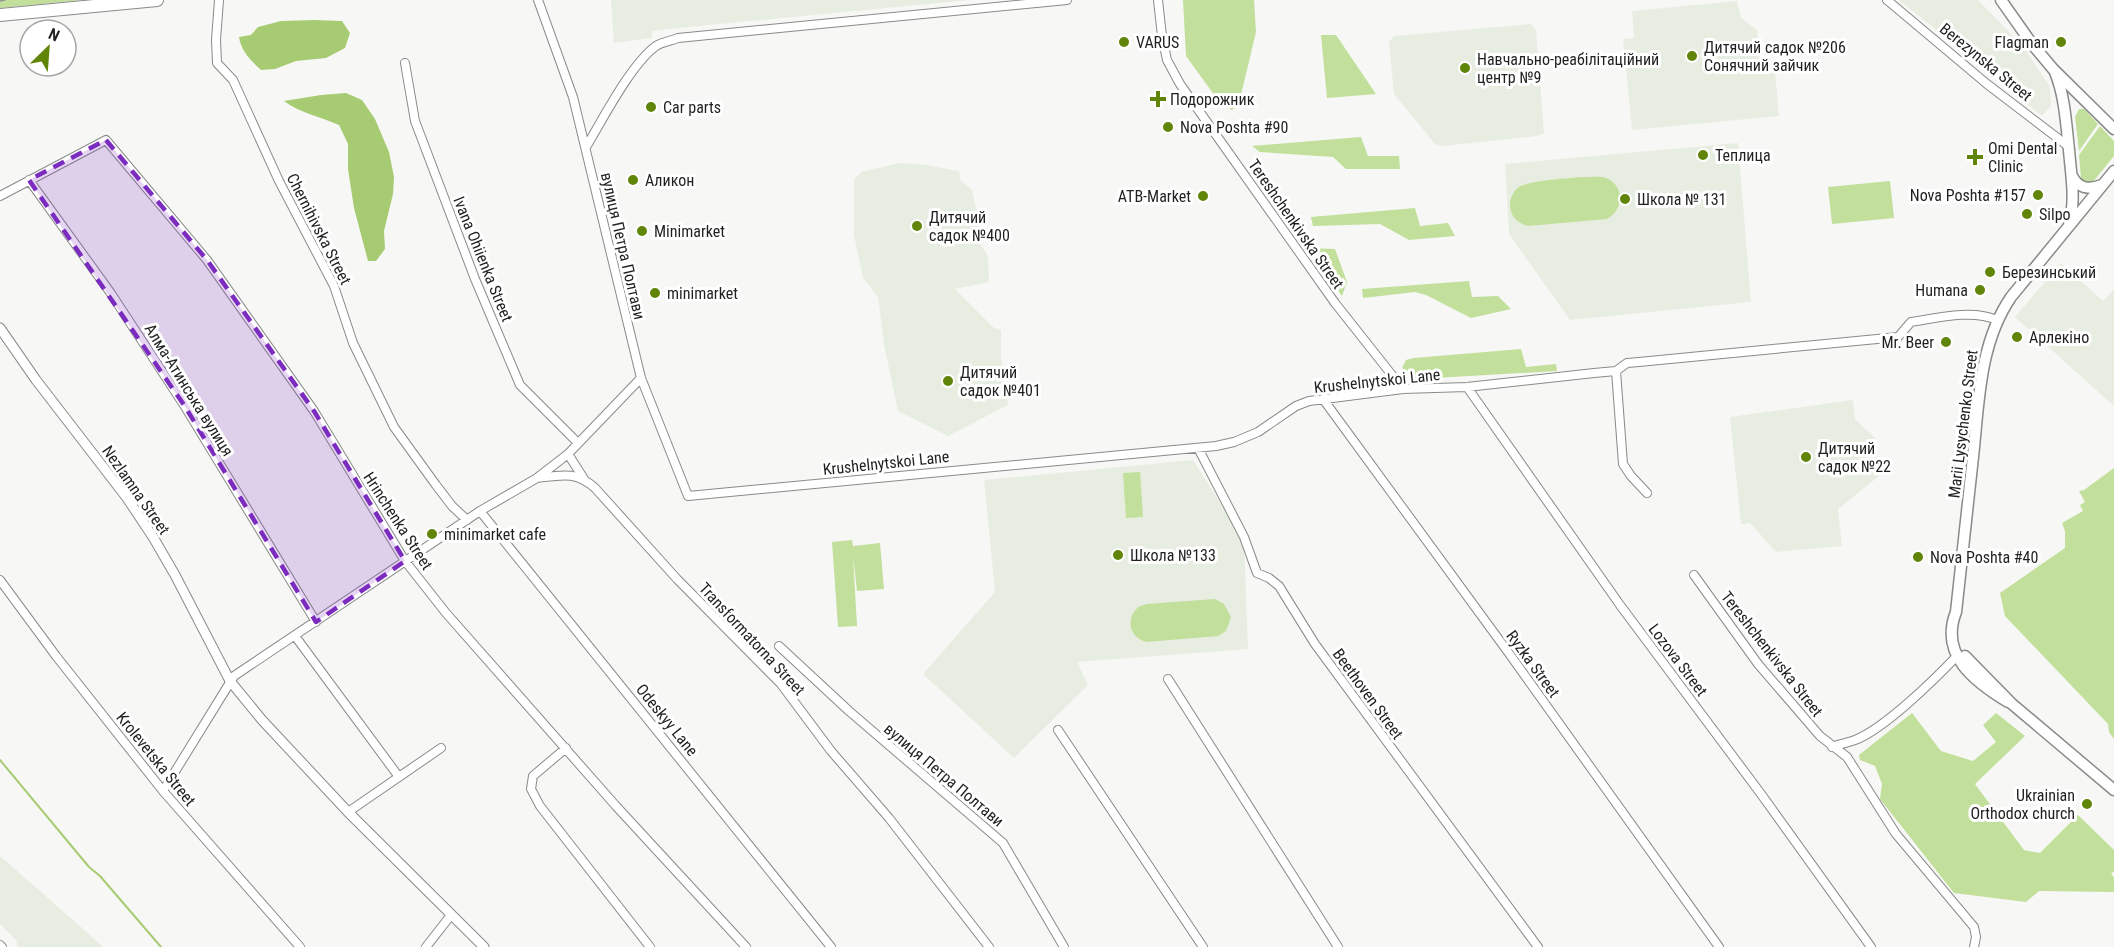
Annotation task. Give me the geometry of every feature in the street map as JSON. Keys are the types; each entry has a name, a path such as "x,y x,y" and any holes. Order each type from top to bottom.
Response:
{"highway":[{"path":"0,15 157,0"}],"main road":[{"name":"Berezynska Street","path":"2001,0 2032,44 2114,129"},
{"name":"Berezynska Street","path":"2054,69 2062,91 2067,123"},
{"path":"2068,228 2073,204 2067,123 2073,109 2079,104 2088,103"},
{"name":"Marii Lysychenko Street","path":"2008,702 1994,684 1971,664 1962,652 1956,612 1983,369 1997,320 2011,297 2114,171"},
{"path":"2072,176 2075,182 2084,188 2103,185"},
{"name":"Marii Lysychenko Street","path":"1956,612 1951,625 1951,633 1957,656 1980,683 2008,702 2114,790"}],"street":[{"name":"Chernihivska Street","path":"219,0 217,63 232,80 279,181 334,286 353,343 394,427 436,485 467,520"},
{"name":"вулиця Петра Полтави","path":"538,0 573,97 641,378 688,496"},
{"path":"586,147 619,92 644,57 658,45 668,41 678,38 1067,0"},
{"name":"Tereshchenkivska Street","path":"1158,0 1167,60 1180,84 1335,303 1403,389"},
{"name":"Berezynska Street","path":"1887,0 1987,84 2068,146"},
{"name":"Ivana Ohiienka Street","path":"405,63 415,121 475,279 520,385 578,443"},
{"name":"Hrinchenka Street","path":"29,180 106,140 214,269 314,411 405,561 446,613 746,947"},
{"path":"0,196 29,180"},
{"name":"Алма-Атинська вулиця","path":"29,180 110,292 184,405 316,622"},
{"name":"Krushelnytskoi Lane","path":"688,496 1198,448 1234,442 1258,432 1296,406 1310,401 1403,389 1467,387 1616,371 1627,363 1898,337 1911,322 1924,320 1987,315 1997,320"},
{"name":"Nezlamna Street","path":"0,327 36,380 127,498 153,537 230,681 262,720 348,812 484,947"},
{"path":"1616,371 1623,464 1647,493"},
{"path":"163,791 234,676 480,511 537,478 568,454 641,378"},
{"name":"Lozova Street","path":"1467,387 1620,606 1761,794 1871,947"},
{"name":"Ryzka Street","path":"1323,399 1719,947"},
{"name":"Beethoven Street","path":"1198,448 1244,537 1257,573 1269,578 1279,586 1315,644 1538,947"},
{"name":"Transformatorna Street","path":"568,454 584,478 677,579 781,684 831,751 889,818 988,947"},
{"path":"537,478 571,476 584,478"},
{"name":"Odeskyy Lane","path":"480,511 831,947"},
{"name":"Tereshchenkivska Street","path":"1694,574 1758,664 1820,736 1847,757 1896,834 1974,927 1976,937 1974,947"},
{"name":"Krolevetska Street","path":"0,580 56,656 163,791 300,947"},
{"path":"295,636 399,777"},
{"name":"вулиця Петра Полтави","path":"779,646 849,711 1003,843 1064,947"},
{"path":"1835,746 1857,740 1880,724 1920,692 1957,656"},
{"path":"1168,678 1338,947"},
{"path":"1058,730 1203,947"},
{"path":"348,812 441,748"},
{"path":"566,748 533,776 531,789 540,806 650,947"},
{"path":"426,947 451,915"}],"highlighted area":[{"path":"106,140 207,260 314,411 405,561 316,622 184,405 29,180"}],"shaded area":[{"path":"0,0 82,0 0,8"},
{"path":"611,0 970,0 652,31 652,38 614,43"},
{"path":"1183,0 1254,0 1256,32 1239,103 1232,110 1220,103 1186,56"},
{"path":"1899,0 1978,0 2023,46 2050,87 2051,106 2042,116"},
{"name":"Дитячий садок №206 Сонячний зайчик","path":"1737,1 1741,18 1757,30 1761,74 1775,72 1779,116 1632,130 1623,39 1634,38 1632,11"},
{"path":"281,21 342,21 350,33 345,48 326,58 296,61 275,69 261,70 247,55 240,42 239,37 251,35 258,27"},
{"name":"Навчально-реабілітаційний центр №9","path":"1531,24 1536,30 1544,133 1537,136 1443,146 1435,144 1394,94 1389,42 1394,36"},
{"path":"1321,35 1336,35 1376,94 1327,98"},
{"path":"346,93 362,100 375,119 389,152 394,177 393,194 384,231 385,249 376,261 368,261 354,208 348,169 348,144 339,125 304,112 284,101"},
{"path":"2079,109 2084,109 2098,124 2079,151 2075,117"},
{"path":"2100,126 2114,141 2114,156 2092,183 2084,182 2081,178 2079,155"},
{"path":"1361,137 1368,156 1399,156 1400,169 1346,169 1333,157 1260,152 1252,146"},
{"name":"Школа № 131","path":"1738,143 1751,302 1570,320 1509,234 1505,164"},
{"path":"900,163 959,171 961,181 972,190 982,237 977,239 988,256 989,282 955,289 994,328 1001,330 1001,358 1008,405 948,436 898,411 884,345 878,297 863,278 854,235 854,180 861,172"},
{"path":"1603,177 1615,185 1620,196 1617,209 1607,219 1528,226 1522,224 1512,214 1510,201 1513,193 1519,187 1534,182 1559,179"},
{"path":"1890,181 1894,218 1832,224 1828,187"},
{"path":"1415,208 1420,226 1448,223 1455,236 1409,240 1380,224 1313,226 1311,217"},
{"path":"1307,248 1335,249 1347,282 1342,296"},
{"path":"2061,263 2103,301 2114,289 2114,406 2015,317"},
{"path":"1469,281 1472,297 1498,296 1511,309 1471,318 1426,295 1415,292 1363,298 1362,289"},
{"path":"1521,349 1526,367 1556,364 1557,371 1417,379 1402,368 1406,360 1414,358"},
{"name":"Дитячий садок №22","path":"1853,400 1855,419 1875,438 1879,476 1838,509 1842,546 1776,552 1750,523 1741,524 1730,417"},
{"name":"Школа №133","path":"1193,460 1244,540 1248,649 1077,662 1088,685 1014,758 923,674 995,592 984,480"},
{"path":"2114,468 2114,739 2109,732 2108,724 2005,616 2000,593 2065,548 2065,531 2062,523 2083,511 2080,505 2085,502 2079,491 2084,490"},
{"path":"1140,472 1143,517 1126,518 1123,473"},
{"path":"852,540 853,546 880,543 884,589 857,591 853,555 857,626 838,627 832,542"},
{"path":"1215,599 1224,604 1231,617 1226,631 1218,636 1146,642 1138,638 1131,628 1132,615 1138,607 1147,604"},
{"path":"1912,713 1941,751 1973,761 1996,742 1983,725 1996,713 2025,736 1975,784 2024,850 2040,853 2078,815 2114,850 2114,871 2111,874 2114,877 2114,892 2039,891 2026,902 1954,893 1880,799 1882,784 1875,766 1860,760 1859,755"},
{"path":"0,856 103,947 18,947 16,940 0,924"}],"waterway":[{"path":"0,760 89,867 100,876 161,947"}],"tram line":[{"path":"0,1 5,0"}],"place":[{"name":"VARUS","path":"1124,42"},
{"name":"Flagman","path":"2061,42"},
{"name":"Дитячий садок №206 Сонячний зайчик","path":"1692,56"},
{"name":"Навчально-реабілітаційний центр №9","path":"1465,68"},
{"name":"Подорожник","path":"1158,99"},
{"name":"Car parts","path":"651,107"},
{"name":"Nova Poshta #90","path":"1168,127"},
{"name":"Теплица","path":"1703,155"},
{"name":"Omi Dental Clinic","path":"1975,157"},
{"name":"Аликон","path":"633,180"},
{"name":"Nova Poshta #157","path":"2038,195"},
{"name":"ATB-Market","path":"1203,196"},
{"name":"Школа № 131","path":"1625,199"},
{"name":"Silpo","path":"2027,214"},
{"name":"Дитячий садок №400","path":"917,226"},
{"name":"Minimarket","path":"642,231"},
{"name":"Березинський","path":"1990,272"},
{"name":"Humana","path":"1980,290"},
{"name":"minimarket","path":"655,293"},
{"name":"Арлекіно","path":"2017,337"},
{"name":"Mr. Beer","path":"1946,342"},
{"name":"Дитячий садок №401","path":"948,381"},
{"name":"Дитячий садок №22","path":"1806,457"},
{"name":"minimarket cafe","path":"432,534"},
{"name":"Школа №133","path":"1118,555"},
{"name":"Nova Poshta #40","path":"1918,557"},
{"name":"Ukrainian Orthodox church","path":"2087,804"}]}
